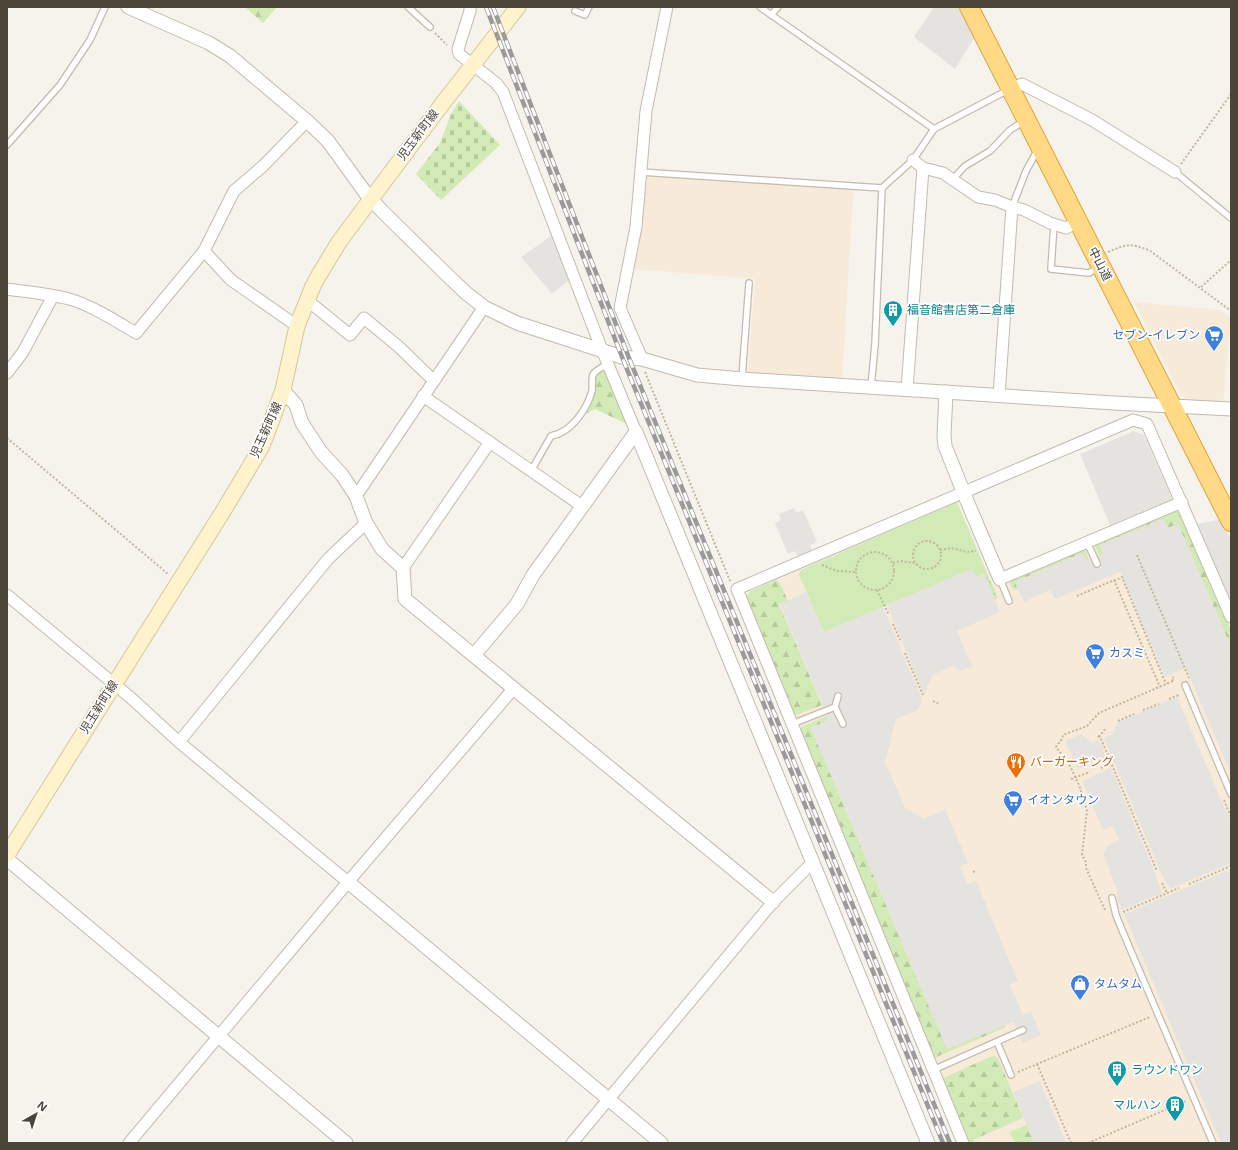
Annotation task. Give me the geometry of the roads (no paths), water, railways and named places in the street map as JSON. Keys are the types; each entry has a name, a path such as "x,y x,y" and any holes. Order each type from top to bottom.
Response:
{"highway":[{"name":"中山道","path":"969,7 1231,522"}],"main road":[{"name":"児玉新町線","path":"7,855 262,446 284,390 297,326 319,275 371,198 518,7"}],"street":[{"path":"128,7 209,42 230,56 307,121 328,141 382,211 443,272 484,307 517,323 622,357 642,359 697,375 999,396 1231,409"},
{"path":"470,7 458,49 460,56 504,92 602,350 928,1143"},
{"path":"642,359 620,308 636,227 646,111 667,7"},
{"path":"1010,89 1022,84 1092,120 1175,172"},
{"path":"7,290 53,296 70,300 111,318 136,333 204,251 234,191 263,166 307,121"},
{"path":"913,160 923,168 942,173 978,198 995,200 1024,210 1066,228 1078,222"},
{"path":"907,390 923,168"},
{"path":"999,396 1012,207"},
{"path":"204,251 231,280 297,326"},
{"path":"7,373 23,352 53,296"},
{"path":"307,300 350,335 364,318 399,347 434,381"},
{"path":"356,496 484,307"},
{"path":"284,390 296,405 302,423 320,452 342,475 356,496 366,523 382,549 402,568"},
{"path":"946,392 944,426 945,446 1000,579 1182,502"},
{"path":"423,396 582,506"},
{"path":"1140,422 1142,405"},
{"path":"963,1143 737,589 1133,420 1148,424 1231,617"},
{"path":"474,655 517,604 533,575 636,432"},
{"path":"490,442 402,568 405,599 773,902"},
{"path":"179,742 328,559 366,523"},
{"path":"7,595 131,698 179,742 661,1143"},
{"path":"129,1143 348,882 514,688"},
{"path":"7,859 346,1143"},
{"path":"572,1143 773,902 813,862"}],"lane":[{"path":"7,145 60,85 90,40 105,7"},
{"path":"408,7 430,27"},
{"path":"575,11 585,15 589,7"},
{"path":"760,7 934,129"},
{"path":"771,15 778,7"},
{"path":"871,387 875,344 882,188 913,160 934,129 1010,89"},
{"path":"952,180 965,166 990,150 1018,124 1027,120"},
{"path":"1012,207 1026,171 1040,146"},
{"path":"641,172 882,188"},
{"path":"1175,172 1231,218"},
{"path":"1054,224 1051,269 1088,273 1099,261"},
{"path":"742,379 749,283"},
{"path":"531,471 551,436 559,435 570,427 578,418 588,401 592,390 592,379 594,374 608,364"},
{"path":"1087,542 1097,564"},
{"path":"1000,579 1009,601"},
{"path":"1184,685 1231,794"},
{"path":"838,696 835,707 843,724"},
{"path":"792,724 835,707"},
{"path":"1112,898 1116,915 1122,930 1213,1143"},
{"path":"933,1070 1023,1030"},
{"path":"997,1042 1011,1074"}],"railway":[{"path":"486,7 622,357 943,1143"},
{"path":"493,7 629,358 950,1143"}],"place":[{"name":"福音館書店第二倉庫","path":"893,327"},
{"name":"セブン-イレブン","path":"1214,352"},
{"name":"カスミ","path":"1095,670"},
{"name":"バーガーキング","path":"1016,779"},
{"name":"イオンタウン","path":"1013,817"},
{"name":"タムタム","path":"1080,1001"},
{"name":"ラウンドワン","path":"1117,1087"},
{"name":"マルハン","path":"1175,1122"}]}
